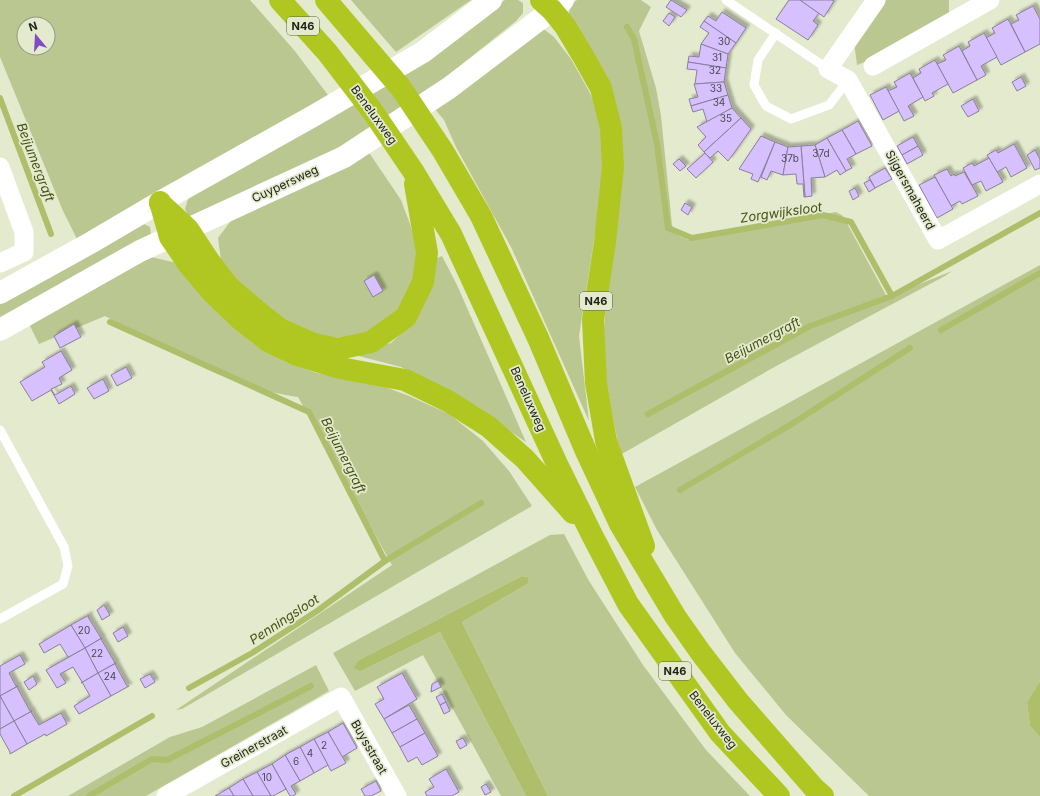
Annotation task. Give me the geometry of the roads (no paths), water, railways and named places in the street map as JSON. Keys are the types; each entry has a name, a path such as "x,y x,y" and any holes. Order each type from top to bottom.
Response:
{"highway":[{"name":"Beneluxweg","path":"280,0 327,52 373,112 413,171 451,234 557,464 628,604 720,733 779,796"},
{"name":"N46","path":"326,0 401,88 443,150 481,216 538,338 585,449 620,524 663,596 700,653 738,701 814,788 823,796"},
{"name":"N46","path":"552,3 601,88 611,128 613,167 605,242 593,320 596,383 606,441 663,596"},
{"name":"N46","path":"179,233 209,261 228,286 280,329 314,344 338,349 371,342 406,317 422,282 427,253 413,171"},
{"name":"N46","path":"160,202 179,233 189,265 211,291 240,319 268,341 297,355 340,368 405,380 448,401 489,427 525,459 591,533"}],"street":[{"path":"0,294 424,52 491,0"},
{"path":"848,80 828,69 876,0"},
{"path":"873,66 967,6 990,0"},
{"name":"Cuypersweg","path":"0,330 111,267 179,233 344,157 449,88 552,3"},
{"name":"Sijgersmaheerd","path":"848,80 938,240 1040,184"},
{"path":"0,167 24,232 24,252 0,263"},
{"name":"Greinerstraat","path":"166,796 341,697"},
{"name":"Buysstraat","path":"341,697 397,796"}],"lane":[{"path":"726,0 828,69"},
{"path":"776,33 758,60 754,85 766,106 791,119 829,105 848,80"},
{"path":"0,430 64,547 68,566 63,584 0,619"}],"waterway":[{"name":"Zorgwijksloot","path":"627,27 634,39 657,144 668,228 692,238 823,215 851,222 892,296"},
{"name":"Beijumergraft","path":"0,98 51,234"},
{"name":"Beijumergraft","path":"648,414 810,326 892,296 1040,213"},
{"name":"Zorgwijksloot","path":"941,330 1040,273"},
{"name":"Beijumergraft","path":"110,322 309,412 385,561"},
{"name":"Zorgwijksloot","path":"680,490 790,425 910,348"},
{"name":"Penningsloot","path":"189,688 252,653 317,611 385,561 481,503"},
{"path":"89,796 152,759 167,760 311,686"},
{"path":"14,796 152,716"}]}
